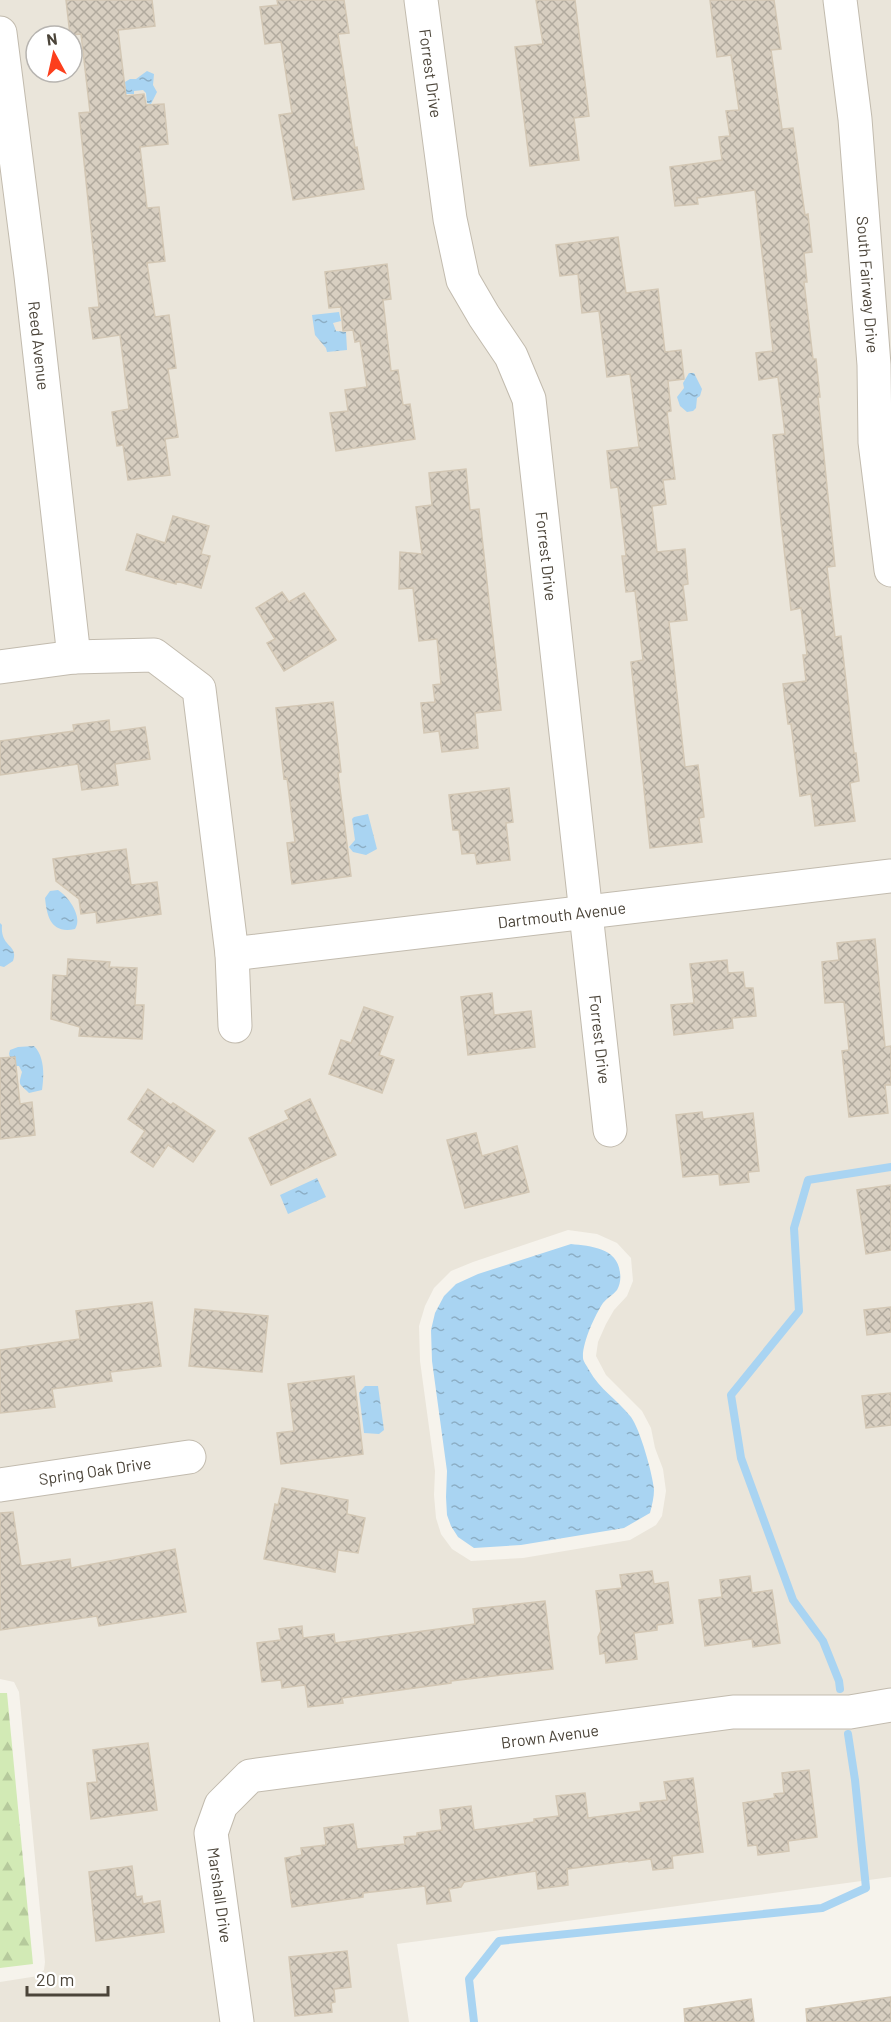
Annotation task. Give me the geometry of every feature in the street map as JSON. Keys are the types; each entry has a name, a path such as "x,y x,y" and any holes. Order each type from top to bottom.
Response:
{"street":[{"name":"Forrest Drive","path":"421,0 450,219 463,280 511,356 529,399 610,1130"},
{"name":"South Fairway Drive","path":"840,0 882,363 875,442 891,570"},
{"name":"Reed Avenue","path":"0,33 31,276 74,657"},
{"path":"0,667 74,657 153,655 199,689 232,954 235,1026"},
{"name":"Dartmouth Avenue","path":"232,954 891,876"},
{"name":"Spring Oak Drive","path":"0,1485 189,1457"},
{"name":"Brown Avenue","path":"221,1805 250,1776 733,1712 850,1712 891,1705"},
{"name":"Marshall Drive","path":"221,1805 211,1833 237,2022"}],"shaded area":[{"path":"0,0 891,0 891,1877 397,1944 409,2022 0,2022 0,1982 38,1976 44,1970 45,1962 19,1692 14,1682 0,1679","holes":["568,1230 597,1234 617,1243 631,1258 633,1281 627,1296 614,1310 606,1324 598,1342 596,1356 606,1375 642,1411 651,1428 663,1469 666,1491 662,1516 656,1525 630,1540 523,1558 471,1561 452,1549 441,1534 436,1518 435,1471 420,1361 419,1326 425,1306 434,1288 451,1271"]}],"green space":[{"path":"0,1693 7,1693 33,1964 0,1968"}],"water":[{"path":"147,71 154,74 153,85 157,92 151,104 147,103 146,93 143,90 134,91 134,94 126,94 125,82 136,79"},
{"path":"339,312 341,321 333,323 336,331 346,332 347,350 327,352 315,335 312,315"},
{"path":"689,373 694,373 702,389 697,398 696,408 687,412 680,406 677,397 684,388 683,383"},
{"path":"368,814 377,849 366,855 353,852 349,847 355,840 352,819"},
{"path":"58,890 74,908 77,919 75,929 60,929 52,923 49,917 45,898 50,891"},
{"path":"0,923 6,942 14,951 13,961 4,967 0,966"},
{"path":"34,1046 42,1061 43,1085 42,1090 29,1093 20,1084 22,1072 19,1066 14,1066 9,1054 10,1050 18,1047"},
{"path":"317,1178 326,1197 288,1214 280,1195"},
{"path":"571,1244 595,1247 609,1253 618,1265 619,1286 603,1303 596,1315 587,1337 583,1358 593,1377 635,1423 646,1452 653,1483 654,1495 650,1513 624,1528 521,1545 474,1548 458,1537 447,1515 447,1471 432,1361 431,1330 435,1313 444,1296 456,1284 478,1274"},
{"path":"365,1386 378,1386 384,1430 379,1434 364,1433 359,1393"}],"building":[{"path":"66,0 152,0 155,26 118,30 126,96 144,94 146,105 164,104 168,144 140,147 147,208 159,207 165,261 147,263 155,317 169,315 176,368 168,369 178,437 165,439 170,475 128,480 123,445 117,446 112,412 129,409 120,335 93,339 89,308 99,307 79,113 90,112 84,60 84,24 69,24"},
{"path":"277,0 344,0 349,33 338,34 355,148 357,147 364,189 293,200 279,115 292,113 281,42 265,44 260,7 278,5"},
{"path":"536,0 575,0 589,116 574,118 579,160 530,166 515,47 543,44"},
{"path":"710,0 774,0 781,49 771,50 782,129 793,128 805,215 808,214 812,252 804,253 807,282 804,282 813,359 816,359 835,566 827,567 835,637 841,636 859,781 850,783 855,821 815,826 811,794 800,796 791,724 788,724 783,684 806,681 803,655 807,655 801,608 791,610 781,522 773,435 785,434 778,377 759,380 756,353 773,351 755,190 697,198 698,204 675,206 670,167 722,160 719,137 730,136 726,111 739,110 731,55 717,57"},
{"path":"618,237 626,293 658,289 665,352 681,350 684,379 668,381 671,411 667,412 675,479 663,480 666,504 652,506 657,552 685,549 688,584 683,585 687,620 669,622 685,767 698,765 704,817 699,818 702,842 650,848 631,662 643,660 635,591 626,592 622,556 626,556 618,487 611,488 607,451 639,447 630,374 607,377 599,311 582,313 578,274 560,276 556,245"},
{"path":"387,264 391,299 383,300 391,371 398,370 403,405 410,404 415,439 336,451 330,413 348,411 345,390 367,387 360,341 355,342 353,330 343,331 341,307 329,308 325,272"},
{"path":"466,469 470,510 479,509 501,710 475,713 478,748 442,752 439,731 424,733 421,703 435,702 433,685 441,684 437,639 419,641 413,588 399,589 400,552 422,554 416,507 432,505 429,473"},
{"path":"173,516 209,526 201,554 210,556 201,588 176,581 176,584 126,570 137,534 165,543"},
{"path":"282,592 289,602 304,593 336,640 284,671 267,643 275,639 256,608"},
{"path":"333,702 341,772 338,773 351,876 292,884 287,843 295,842 287,778 284,779 276,708"},
{"path":"109,720 110,732 145,727 150,759 115,764 118,785 82,790 78,764 0,775 0,741 74,731 73,725"},
{"path":"509,788 513,822 506,823 510,860 477,864 475,853 462,854 459,830 453,830 449,795"},
{"path":"126,849 131,885 157,882 161,914 97,923 96,912 81,914 79,899 56,881 53,859"},
{"path":"875,939 885,1047 891,1046 891,1085 885,1085 888,1113 849,1117 842,1051 849,1050 844,1002 825,1003 822,962 839,960 837,943"},
{"path":"68,959 110,962 109,967 137,968 135,1005 144,1005 142,1039 79,1036 80,1027 51,1019 53,975 67,976"},
{"path":"727,960 728,973 743,972 745,988 753,988 756,1016 732,1018 733,1028 674,1035 671,1005 694,1003 690,964"},
{"path":"492,993 494,1015 531,1011 535,1047 468,1055 461,997"},
{"path":"364,1007 393,1017 379,1055 394,1060 382,1093 329,1074 341,1040 351,1043"},
{"path":"15,1057 20,1104 32,1102 35,1135 0,1139 0,1058"},
{"path":"148,1089 215,1131 193,1162 168,1145 153,1167 131,1152 145,1131 128,1119"},
{"path":"310,1099 336,1155 271,1185 249,1138 289,1119 285,1111"},
{"path":"702,1112 703,1119 753,1113 759,1171 748,1172 749,1182 720,1185 719,1174 683,1177 676,1115"},
{"path":"476,1133 482,1156 517,1146 529,1192 465,1208 447,1140"},
{"path":"891,1185 891,1250 866,1254 857,1190"},
{"path":"152,1302 161,1366 110,1372 112,1381 52,1389 55,1407 0,1413 0,1350 80,1339 76,1311"},
{"path":"891,1307 891,1332 867,1335 864,1310"},
{"path":"195,1309 268,1316 262,1372 189,1366"},
{"path":"354,1376 363,1454 281,1464 277,1433 294,1431 288,1384"},
{"path":"891,1393 891,1425 866,1428 862,1396"},
{"path":"282,1488 348,1500 347,1514 365,1518 358,1553 338,1550 335,1572 264,1559 275,1504 278,1505"},
{"path":"13,1512 21,1566 70,1559 71,1568 175,1549 186,1612 99,1626 97,1616 0,1630 0,1513"},
{"path":"652,1571 654,1584 668,1582 673,1623 657,1625 657,1630 634,1633 637,1659 606,1663 605,1653 600,1654 598,1637 601,1631 596,1591 622,1588 620,1575"},
{"path":"750,1576 752,1593 772,1590 780,1643 753,1647 752,1639 705,1646 699,1600 722,1597 720,1580"},
{"path":"545,1601 553,1669 451,1681 451,1683 342,1698 343,1703 308,1707 305,1685 282,1688 281,1680 262,1682 257,1643 281,1640 279,1629 302,1626 303,1638 334,1634 335,1643 475,1624 473,1609"},
{"path":"148,1743 157,1810 91,1819 87,1783 97,1782 93,1750"},
{"path":"809,1770 817,1837 788,1841 789,1851 758,1855 757,1845 748,1846 743,1803 775,1798 774,1794 784,1793 782,1773"},
{"path":"693,1778 703,1852 672,1856 673,1868 653,1870 651,1859 629,1861 567,1869 568,1885 538,1889 536,1871 464,1882 461,1887 449,1889 451,1901 427,1904 425,1886 363,1893 363,1897 292,1907 285,1858 302,1855 301,1848 326,1845 324,1828 353,1824 357,1849 405,1844 404,1837 442,1830 440,1810 471,1806 474,1830 534,1822 534,1819 559,1816 556,1796 585,1793 588,1818 641,1811 640,1803 667,1800 664,1782"},
{"path":"132,1866 136,1897 142,1896 143,1904 160,1901 164,1932 96,1941 89,1872"},
{"path":"347,1951 351,1987 334,1989 335,2002 331,2003 332,2012 295,2016 289,1957"},
{"path":"891,1997 891,2022 807,2022 806,2009"},
{"path":"751,1999 754,2022 685,2022 684,2009"}],"waterway":[{"path":"840,1689 823,1641 793,1600 741,1458 731,1395 799,1311 794,1228 808,1180 891,1167"},
{"path":"474,2022 469,1979 499,1941 822,1908 866,1888 848,1734"}]}
